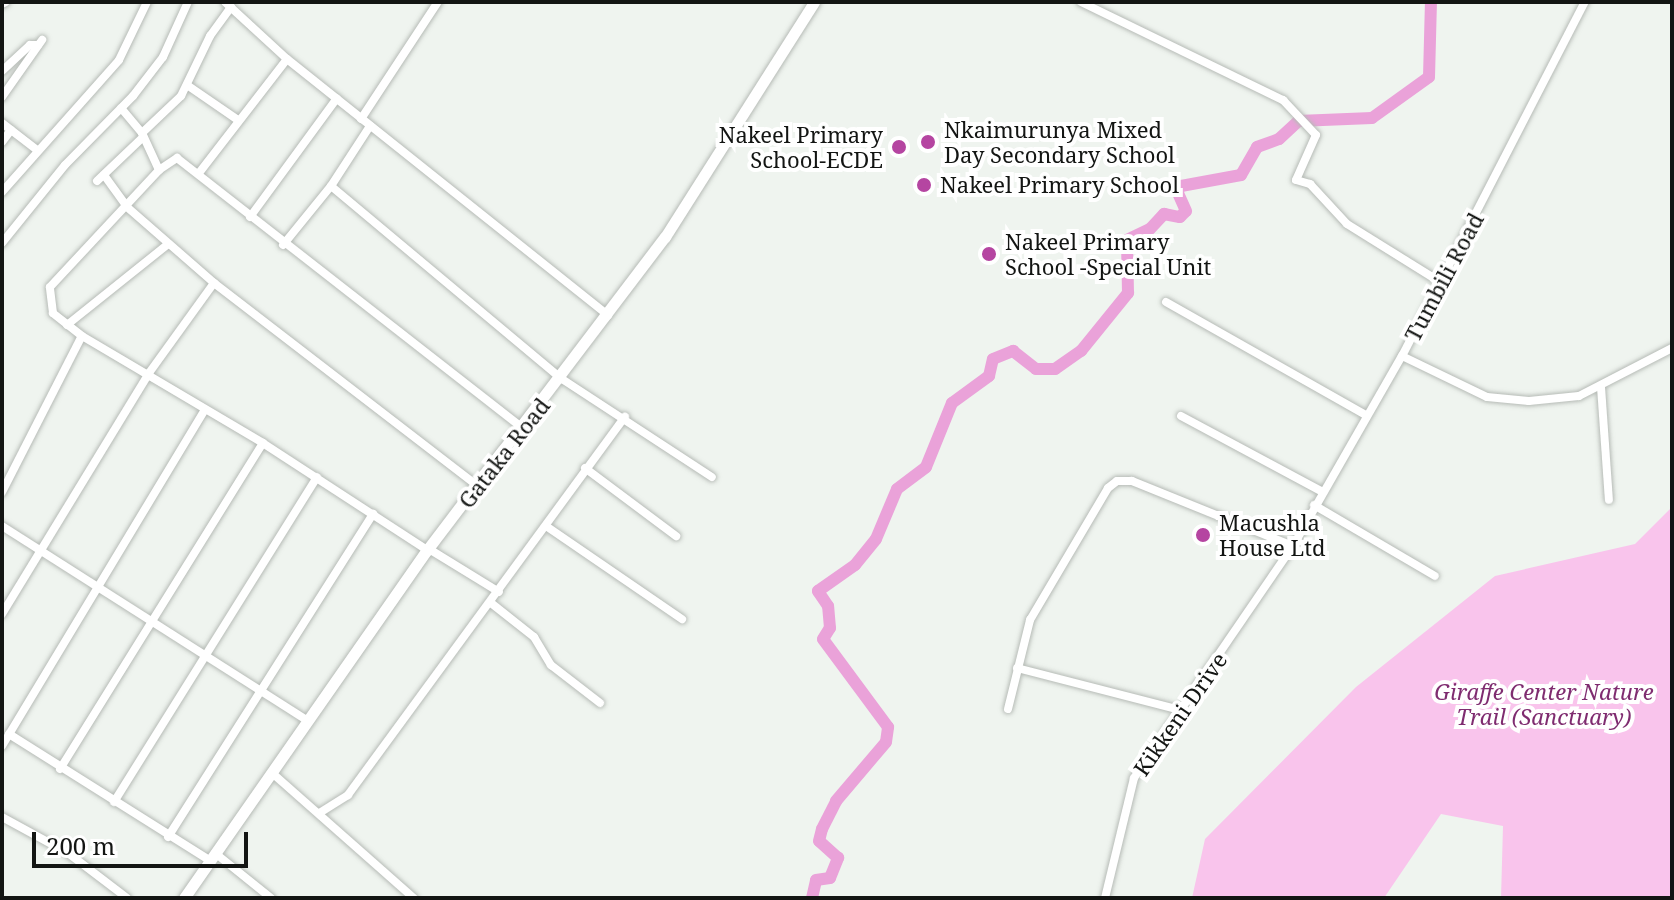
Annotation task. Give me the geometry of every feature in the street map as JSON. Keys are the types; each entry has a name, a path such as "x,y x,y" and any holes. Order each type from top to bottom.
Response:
{"street":[{"path":"2,192 119,60 147,2"},
{"path":"2,243 65,165 121,108 163,57 188,2"},
{"path":"361,119 438,2"},
{"name":"Gataka Road","path":"184,898 428,550 562,379 713,167 814,2"},
{"path":"1081,2 1269,92 1294,111 1316,137 1296,180 1310,184 1347,224 1440,282"},
{"name":"Tumbili Road","path":"1293,546 1321,491 1402,356 1585,2"},
{"path":"479,487 214,283 127,207 100,178 187,85 228,4 287,59 608,315"},
{"path":"2,71 30,45 40,42 2,97"},
{"path":"199,173 287,59"},
{"path":"187,85 238,120"},
{"path":"250,217 337,98"},
{"path":"121,108 142,135 159,170"},
{"path":"2,123 37,150"},
{"path":"283,245 331,186 370,126"},
{"path":"2,142 11,130"},
{"path":"499,592 149,373 82,336 48,305 50,287 159,170 177,158 283,245 523,429"},
{"path":"331,186 562,379 625,417 712,477"},
{"path":"67,325 168,244"},
{"path":"2,614 149,373 214,283"},
{"path":"1166,302 1366,415"},
{"path":"2,492 82,336"},
{"path":"1402,356 1487,397 1555,399 1601,387 1672,348"},
{"path":"1601,387 1609,500"},
{"path":"2,746 205,409"},
{"path":"1181,416 1321,491"},
{"path":"321,812 348,795 625,417"},
{"path":"60,769 263,443"},
{"path":"585,468 676,536"},
{"path":"114,802 317,477"},
{"path":"1008,709 1030,620 1108,488 1117,481 1132,481 1293,546"},
{"path":"1314,505 1435,576"},
{"path":"168,837 373,514"},
{"path":"2,526 206,652 307,720"},
{"path":"546,526 682,619"},
{"name":"Kikkeni Drive","path":"1105,898 1134,778 1177,709 1242,627 1293,546"},
{"path":"491,603 534,637 551,665 600,703"},
{"path":"1017,668 1177,709"},
{"path":"9,734 168,837 212,856 271,898"},
{"path":"272,773 321,812 414,898"},
{"path":"2,817 58,847 127,898"}],"green space":[{"name":"Giraffe Center Nature Trail (Sanctuary)","path":"1672,507 1672,898 1501,898 1503,826 1441,814 1384,898 1192,898 1205,839 1356,687 1495,576 1635,544"}],"waterway":[{"path":"812,898 816,880 830,878 838,858 819,841 822,829 836,801 886,742 888,727 823,639 830,628 828,606 818,591 855,565 876,539 897,489 926,467 952,403 989,376 993,359 1013,351 1036,369 1055,369 1081,351 1128,293 1127,240 1150,229 1164,214 1180,217 1186,211 1177,191 1181,186 1241,175 1257,147 1279,139 1298,121 1372,118 1429,77 1431,2"}],"place":[{"name":"Nkaimurunya Mixed Day Secondary School","path":"928,142"},
{"name":"Nakeel Primary School-ECDE","path":"899,147"},
{"name":"Nakeel Primary School","path":"924,185"},
{"name":"Nakeel Primary School -Special Unit","path":"989,254"},
{"name":"Macushla House Ltd","path":"1203,535"}]}
